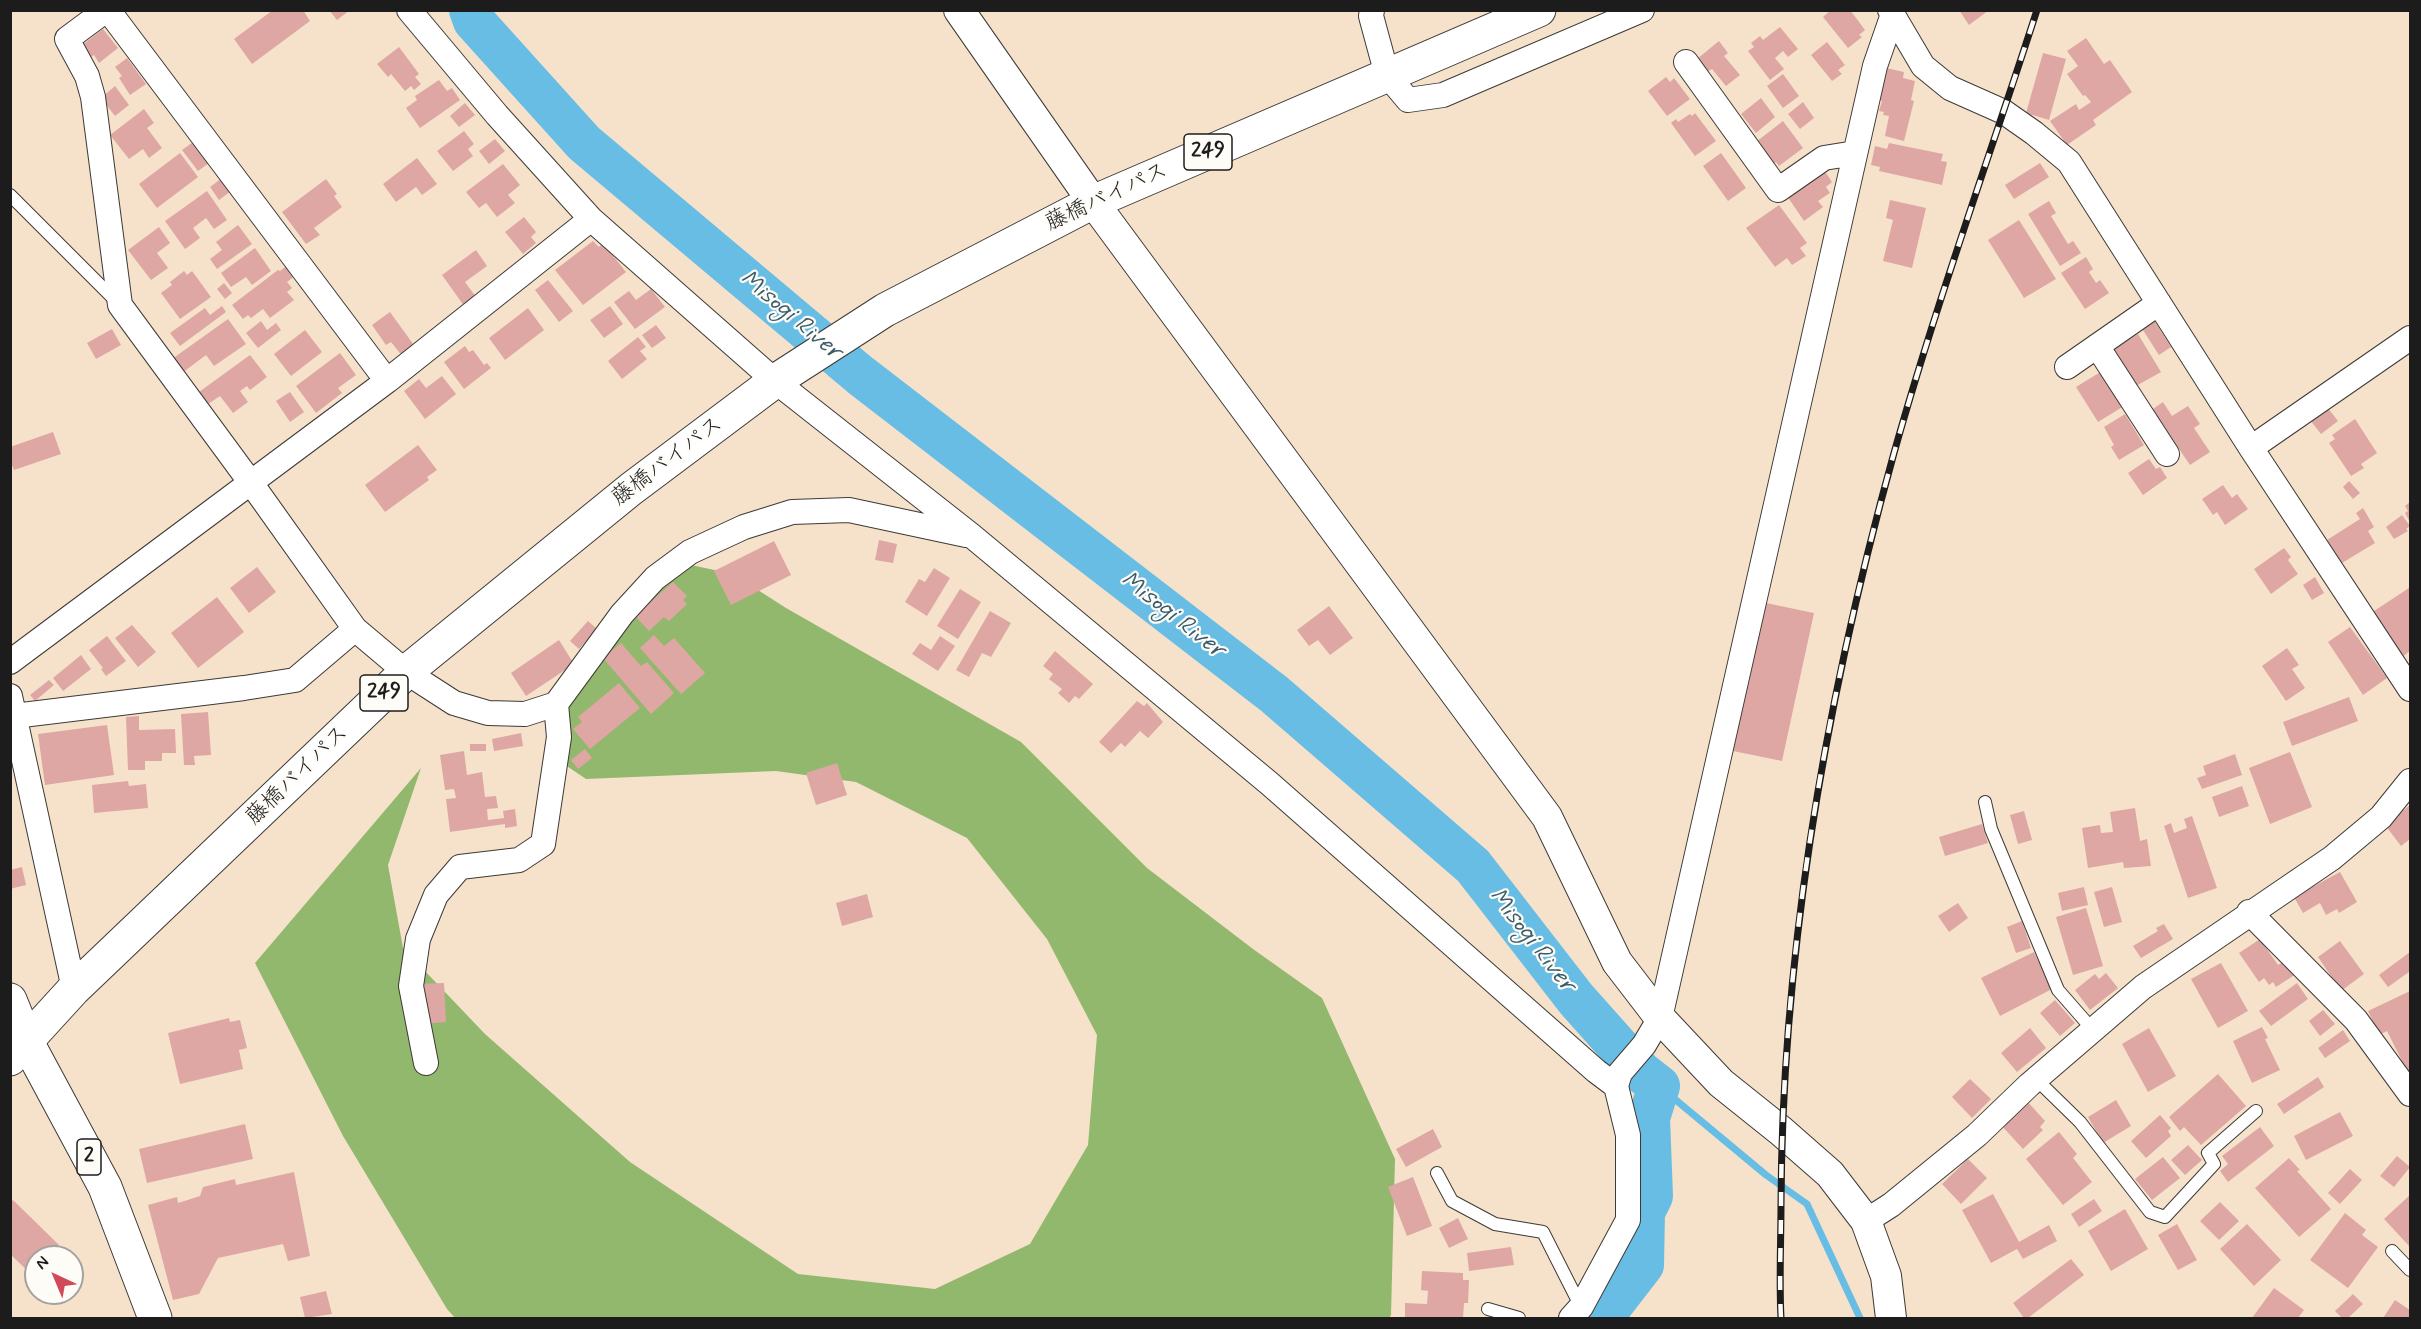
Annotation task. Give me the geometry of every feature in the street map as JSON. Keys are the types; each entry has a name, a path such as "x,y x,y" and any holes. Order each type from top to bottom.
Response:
{"main road":[{"name":"藤橋バイパス","path":"19,1050 74,989 406,672 631,489 782,377 885,310 1093,202 1539,10"},
{"name":"2","path":"10,1000 19,1050 105,1187 155,1318"}],"street":[{"path":"387,381 107,10 67,39 87,76 93,97 120,305 355,629 406,672 454,703 488,713 525,714 556,704 622,614 655,578 690,552 744,527 792,512 849,510 972,536"},
{"path":"409,10 497,116 591,219 1270,784 1596,1071 1618,1080"},
{"path":"959,10 1093,202 1547,817 1617,962 1659,1018 1721,1083 1830,1174 1866,1221 1886,1276 1891,1318"},
{"path":"1372,10 1371,15 1387,75 1408,100 1443,95 1642,10"},
{"path":"1576,1313 1628,1220 1628,1135 1618,1080 1644,1045 1659,1018 1875,66 1891,14"},
{"path":"1891,14 1923,66 1950,88 2004,112 2069,162 2251,448 2410,689"},
{"path":"1686,62 1778,190 1824,158 1855,153"},
{"path":"10,662 387,381 591,219"},
{"path":"2067,367 2158,303"},
{"path":"2251,448 2410,338"},
{"path":"2097,346 2167,454"},
{"path":"74,989 20,778 12,706 232,690 295,680 355,629"},
{"path":"426,1064 411,986 418,939 436,895 460,867 519,860 543,844 559,737 556,704"},
{"path":"1866,1221 1891,1205 1977,1135 2142,987 2249,912 2332,858 2381,817 2410,781"},
{"path":"2249,912 2355,1020 2410,1094"}],"lane":[{"path":"10,195 120,305"},
{"path":"1985,802 1991,829 2058,990 2093,1030"},
{"path":"2037,1080 2080,1122 2150,1212 2165,1217 2214,1164 2208,1153 2256,1111"},
{"path":"1437,1173 1452,1202 1495,1224 1543,1232 1576,1313"},
{"path":"2392,1251 2410,1270"},
{"path":"1488,1309 1519,1318"}],"green space":[{"path":"691,565 733,574 786,608 1021,742 1147,868 1253,949 1322,998 1395,1159 1391,1315 1389,1318 455,1318 447,1309 343,1136 255,963 421,768 388,865 403,948 485,1034 630,1162 798,1274 935,1289 1030,1244 1088,1145 1097,1035 1047,939 967,838 856,782 776,771 586,779 555,758 558,720 608,621"}],"building":[{"path":"273,10 303,10 310,21 252,64 234,39"},
{"path":"329,10 350,10 337,20"},
{"path":"1831,10 1850,10 1865,30 1859,35 1862,37 1848,48 1823,17"},
{"path":"1959,10 1989,10 1969,25"},
{"path":"1780,27 1798,49 1788,57 1783,51 1775,58 1784,69 1770,80 1748,51 1754,47 1751,43 1760,36 1763,40"},
{"path":"103,29 118,48 99,63 94,55 90,58 81,46"},
{"path":"2086,38 2104,64 2110,60 2132,92 2093,120 2096,125 2067,145 2050,121 2076,104 2079,110 2091,102 2085,95 2083,96 2067,74 2078,66 2067,51"},
{"path":"1719,41 1728,53 1724,56 1740,75 1726,86 1712,69 1707,72 1697,59"},
{"path":"1827,42 1845,65 1838,70 1842,74 1832,81 1811,55"},
{"path":"399,47 419,74 415,77 421,84 414,90 411,86 405,91 391,74 388,77 377,64"},
{"path":"2043,53 2066,59 2049,120 2026,113"},
{"path":"127,58 146,84 130,95 119,78 122,76 115,67"},
{"path":"1886,68 1904,72 1903,78 1915,81 1911,100 1914,101 1904,141 1885,136 1889,116 1879,111 1882,101 1879,100"},
{"path":"1783,74 1799,96 1783,108 1767,86"},
{"path":"1666,77 1670,82 1674,78 1690,99 1667,116 1648,91"},
{"path":"439,80 447,91 452,88 460,100 420,128 406,108 417,100 415,96"},
{"path":"115,86 129,105 115,116 101,98"},
{"path":"1761,98 1775,117 1756,133 1741,114"},
{"path":"1803,102 1814,118 1800,129 1788,114"},
{"path":"465,103 475,115 459,127 450,116"},
{"path":"144,109 154,123 147,128 162,148 149,158 143,149 129,159 110,135"},
{"path":"1695,113 1716,141 1695,156 1671,123"},
{"path":"1783,121 1803,148 1779,166 1776,162 1773,165 1756,142"},
{"path":"464,131 474,144 468,149 473,156 453,171 437,151"},
{"path":"495,139 505,151 489,164 479,151"},
{"path":"193,142 209,163 198,171 182,150"},
{"path":"1889,143 1943,154 1941,161 1947,162 1942,185 1879,171 1880,167 1871,165 1875,146 1887,149"},
{"path":"180,153 198,177 157,208 139,184"},
{"path":"1721,153 1746,188 1728,201 1703,166"},
{"path":"417,158 437,184 422,195 416,187 396,202 383,184"},
{"path":"2040,163 2049,177 2014,199 2005,185"},
{"path":"503,164 520,185 508,195 515,203 497,217 486,203 479,208 466,192"},
{"path":"1824,170 1832,182 1826,187 1830,193 1818,201 1823,207 1804,221 1787,196"},
{"path":"222,178 231,191 219,200 210,187"},
{"path":"326,179 337,194 334,196 342,207 314,228 320,235 306,244 282,212"},
{"path":"207,191 227,220 214,229 206,218 193,228 200,238 185,249 165,221"},
{"path":"1890,200 1926,208 1912,268 1883,261 1893,220 1886,218"},
{"path":"2049,201 2056,213 2051,216 2068,244 2073,241 2081,253 2060,266 2028,214"},
{"path":"1779,205 1807,243 1800,248 1806,256 1792,265 1787,258 1775,267 1746,228"},
{"path":"524,217 536,232 531,237 536,243 523,254 505,232"},
{"path":"2019,220 2056,279 2024,298 1988,240"},
{"path":"238,225 252,244 217,269 210,259 222,250 216,242"},
{"path":"159,227 170,243 157,253 168,268 151,280 128,250"},
{"path":"593,241 599,247 603,243 626,272 583,305 555,270"},
{"path":"255,248 271,271 252,285 246,277 231,287 221,273"},
{"path":"476,250 487,266 465,282 479,301 467,310 442,275"},
{"path":"2086,257 2093,269 2089,272 2096,283 2100,280 2109,293 2085,309 2061,273"},
{"path":"288,265 296,275 287,282 292,288 287,292 294,300 270,318 263,309 251,318 248,315 243,319 232,305"},
{"path":"184,271 187,275 192,271 211,297 180,319 161,293 172,285 170,282"},
{"path":"548,280 573,311 559,322 535,290"},
{"path":"224,283 232,293 225,299 217,289"},
{"path":"651,289 665,307 635,329 614,302 629,291 636,300"},
{"path":"222,306 226,312 180,346 170,333 205,308 210,315"},
{"path":"610,306 623,324 604,338 590,320"},
{"path":"528,308 544,330 505,360 489,338"},
{"path":"390,312 416,348 403,357 391,342 386,345 372,325"},
{"path":"228,319 246,344 214,366 206,355 182,373 172,359"},
{"path":"2153,319 2171,347 2159,355 2141,327"},
{"path":"261,321 267,330 276,323 281,330 258,348 246,333"},
{"path":"656,325 666,338 652,348 642,335"},
{"path":"112,329 121,345 96,359 87,343"},
{"path":"305,330 322,352 291,376 274,354"},
{"path":"2138,334 2161,372 2136,386 2114,349"},
{"path":"638,337 646,347 640,351 647,359 622,379 608,361"},
{"path":"465,346 469,352 473,350 484,365 487,363 491,368 464,389 444,362"},
{"path":"340,353 356,375 338,388 342,393 316,413 296,386"},
{"path":"250,355 267,377 250,390 247,386 240,391 248,402 233,413 220,396 208,404 199,392"},
{"path":"2102,371 2124,406 2098,422 2076,387"},
{"path":"442,376 456,394 425,419 404,391 419,379 426,388"},
{"path":"290,392 304,412 290,422 276,401"},
{"path":"2163,402 2172,416 2188,406 2200,424 2194,428 2210,452 2190,465 2150,411"},
{"path":"2323,402 2338,421 2321,434 2306,415"},
{"path":"2125,414 2144,445 2119,460 2111,447 2114,445 2104,427"},
{"path":"2355,419 2377,453 2361,464 2364,468 2351,476 2329,443 2335,439 2332,435"},
{"path":"53,432 61,454 14,470 10,461 10,447"},
{"path":"418,445 437,470 427,477 429,480 385,512 365,485"},
{"path":"2149,459 2156,469 2160,467 2167,478 2143,495 2128,473"},
{"path":"2349,481 2360,493 2353,499 2343,487"},
{"path":"2223,485 2232,498 2237,494 2248,509 2225,525 2217,512 2213,515 2202,499"},
{"path":"2410,502 2410,522 2405,513 2408,511 2405,506"},
{"path":"2363,508 2374,527 2368,531 2375,543 2342,563 2327,540 2360,519 2356,513"},
{"path":"2402,515 2410,526 2406,529 2408,531 2394,539 2386,527"},
{"path":"879,540 897,544 893,563 875,560"},
{"path":"774,541 791,575 731,605 714,571"},
{"path":"2284,548 2291,557 2288,560 2298,574 2271,594 2254,569"},
{"path":"257,567 276,592 249,613 230,588"},
{"path":"934,568 950,578 927,616 905,602 919,579 925,582"},
{"path":"2315,577 2324,593 2312,600 2303,585"},
{"path":"673,582 687,596 683,600 687,604 669,621 664,617 649,631 635,616"},
{"path":"2409,588 2410,651 2401,658 2371,613"},
{"path":"960,589 981,602 958,639 937,626"},
{"path":"217,597 244,632 198,668 171,633"},
{"path":"1766,603 1814,613 1782,761 1733,751"},
{"path":"1329,606 1353,638 1330,655 1318,640 1309,646 1297,630"},
{"path":"990,611 1011,623 991,657 982,653 969,677 956,670"},
{"path":"588,621 597,629 579,649 570,641"},
{"path":"132,625 156,652 138,667 115,638"},
{"path":"2350,627 2387,678 2363,695 2328,642"},
{"path":"654,635 664,646 674,638 705,673 681,694 640,648"},
{"path":"107,636 126,661 106,676 101,669 103,668 89,650"},
{"path":"940,636 955,646 938,671 912,654 920,643 931,650"},
{"path":"559,640 574,664 526,696 511,673"},
{"path":"621,643 641,666 647,662 674,693 651,714 603,658"},
{"path":"2287,648 2299,665 2292,669 2305,688 2286,701 2262,666"},
{"path":"1055,651 1093,684 1079,699 1075,696 1069,703 1058,693 1062,689 1049,679 1053,674 1043,666"},
{"path":"81,655 91,669 63,691 53,678"},
{"path":"49,680 54,685 35,701 30,695"},
{"path":"619,683 640,708 590,749 573,729 582,722 578,717"},
{"path":"2349,697 2358,721 2292,746 2283,722"},
{"path":"1137,701 1144,706 1147,703 1163,722 1148,738 1140,731 1125,747 1121,743 1111,753 1099,742"},
{"path":"208,712 211,755 194,756 195,765 184,765 181,714"},
{"path":"139,716 139,730 175,729 176,753 162,753 162,761 145,761 145,770 128,770 126,717"},
{"path":"107,725 114,775 45,785 38,734"},
{"path":"521,733 523,746 494,751 492,739"},
{"path":"470,744 486,744 486,751 470,751"},
{"path":"585,749 592,758 578,769 571,760"},
{"path":"464,751 467,775 482,772 485,797 496,796 498,808 487,809 488,820 504,818 503,811 515,809 517,826 505,828 505,824 450,832 446,799 456,798 454,789 445,790 440,755"},
{"path":"2290,752 2312,807 2270,824 2249,768"},
{"path":"2235,754 2242,775 2202,789 2197,778 2206,775 2203,766"},
{"path":"837,763 847,795 816,805 806,773"},
{"path":"128,781 129,786 146,784 148,808 94,813 92,785"},
{"path":"2242,786 2249,806 2219,817 2212,797"},
{"path":"2410,805 2410,839 2401,846 2385,825"},
{"path":"2135,808 2140,841 2147,839 2151,866 2124,868 2123,862 2088,868 2082,828 2100,825 2101,833 2113,832 2110,812"},
{"path":"2024,811 2032,840 2018,844 2010,815"},
{"path":"2192,816 2217,888 2188,898 2164,826 2171,823 2174,833 2187,828 2184,819"},
{"path":"1982,824 1988,843 1945,856 1939,837"},
{"path":"22,867 26,885 10,889 10,870"},
{"path":"2340,872 2357,902 2339,913 2337,909 2326,915 2320,903 2303,913 2294,897"},
{"path":"2084,887 2088,905 2062,911 2058,893"},
{"path":"2112,887 2122,922 2104,927 2094,892"},
{"path":"867,894 873,917 842,926 836,903"},
{"path":"1958,903 1968,918 1949,932 1938,916"},
{"path":"2086,908 2103,966 2073,975 2056,917"},
{"path":"2022,921 2031,948 2016,953 2007,927"},
{"path":"2164,924 2173,939 2141,958 2133,946 2158,931 2156,928"},
{"path":"2260,939 2278,965 2286,960 2296,974 2276,987 2273,982 2269,985 2264,978 2259,982 2239,953"},
{"path":"2340,941 2364,974 2341,991 2318,957"},
{"path":"2034,952 2052,989 2000,1016 1981,978"},
{"path":"2410,952 2410,975 2409,972 2388,987 2379,975"},
{"path":"2221,963 2248,1011 2218,1028 2191,979"},
{"path":"2106,973 2118,988 2090,1010 2075,990 2095,974 2099,979"},
{"path":"444,983 446,1022 422,1024 419,984"},
{"path":"2297,983 2308,999 2271,1026 2259,1011"},
{"path":"2410,991 2410,1072 2408,1073 2387,1031 2379,1035 2368,1011"},
{"path":"2055,1000 2075,1023 2060,1036 2040,1013"},
{"path":"2323,1010 2335,1024 2320,1036 2309,1021"},
{"path":"229,1018 230,1022 240,1020 247,1048 239,1050 243,1069 180,1084 168,1033"},
{"path":"2262,1027 2268,1038 2265,1039 2280,1070 2252,1083 2233,1041"},
{"path":"2030,1028 2046,1048 2017,1072 2001,1053"},
{"path":"2149,1028 2176,1076 2148,1092 2122,1044"},
{"path":"2343,1030 2350,1041 2325,1058 2318,1048"},
{"path":"2218,1074 2246,1106 2201,1145 2184,1127 2180,1131 2169,1117"},
{"path":"2318,1077 2324,1087 2284,1114 2277,1104"},
{"path":"1970,1079 1991,1099 1972,1118 1952,1097"},
{"path":"2116,1100 2131,1126 2103,1143 2088,1117"},
{"path":"2027,1101 2045,1121 2040,1127 2043,1130 2023,1149 2001,1125"},
{"path":"2340,1112 2353,1136 2306,1160 2294,1136"},
{"path":"2160,1115 2171,1128 2168,1131 2171,1136 2146,1158 2131,1141"},
{"path":"245,1124 253,1159 147,1183 139,1149"},
{"path":"2260,1127 2274,1146 2228,1182 2220,1171 2228,1164 2222,1156"},
{"path":"1433,1129 1442,1147 1406,1167 1396,1149"},
{"path":"2059,1132 2077,1154 2073,1158 2092,1182 2063,1205 2026,1159"},
{"path":"2188,1145 2202,1160 2185,1175 2171,1160"},
{"path":"2397,1156 2410,1167 2394,1187 2380,1176"},
{"path":"2163,1157 2180,1178 2152,1200 2135,1179"},
{"path":"2289,1158 2300,1170 2297,1171 2331,1209 2299,1237 2255,1188"},
{"path":"1968,1159 1987,1178 1961,1204 1942,1184"},
{"path":"2350,1169 2362,1180 2340,1204 2328,1193"},
{"path":"294,1172 310,1256 288,1261 283,1244 218,1258 199,1294 173,1300 148,1205 177,1197 178,1203 200,1196 203,1187 235,1179 236,1185"},
{"path":"1413,1177 1432,1226 1407,1236 1388,1187"},
{"path":"1993,1194 2019,1242 2049,1225 2057,1241 2023,1259 2017,1249 1991,1263 1962,1210"},
{"path":"2410,1195 2410,1247 2384,1219"},
{"path":"2094,1199 2102,1211 2079,1227 2071,1214"},
{"path":"13,1200 59,1245 24,1245 24,1267 10,1254 10,1202"},
{"path":"2220,1202 2239,1221 2219,1240 2200,1221"},
{"path":"2125,1209 2148,1249 2111,1271 2088,1231"},
{"path":"2345,1213 2366,1230 2362,1235 2378,1247 2348,1288 2310,1260"},
{"path":"1458,1218 1468,1239 1449,1248 1439,1228"},
{"path":"2177,1224 2197,1260 2178,1270 2158,1235"},
{"path":"2247,1224 2281,1260 2254,1286 2220,1249"},
{"path":"1511,1247 1514,1265 1469,1271 1467,1253"},
{"path":"2071,1259 2084,1275 2028,1318 2024,1318 2013,1303"},
{"path":"1422,1271 1463,1273 1463,1280 1469,1280 1468,1303 1464,1303 1463,1318 1405,1318 1405,1303 1427,1304 1428,1291 1421,1290"},
{"path":"2274,1288 2304,1310 2298,1318 2252,1318"},
{"path":"326,1291 332,1314 305,1318 300,1297"},
{"path":"2353,1294 2363,1304 2348,1318 2342,1318 2335,1311"},
{"path":"2395,1300 2410,1310 2409,1318 2383,1318"}],"waterway":[{"name":"Misogi River","path":"470,10 474,21 584,143 860,375 1274,694 1473,866 1576,999 1641,1072 1659,1086 1649,1118 1652,1196 1644,1212 1643,1265 1602,1318"},
{"path":"1659,1086 1766,1175 1807,1204 1860,1318"}],"railway":[{"path":"1781,1318 1783,1109 1790,1014 1799,919 1812,825 1829,731 1870,545 1910,397 2037,10"}]}
